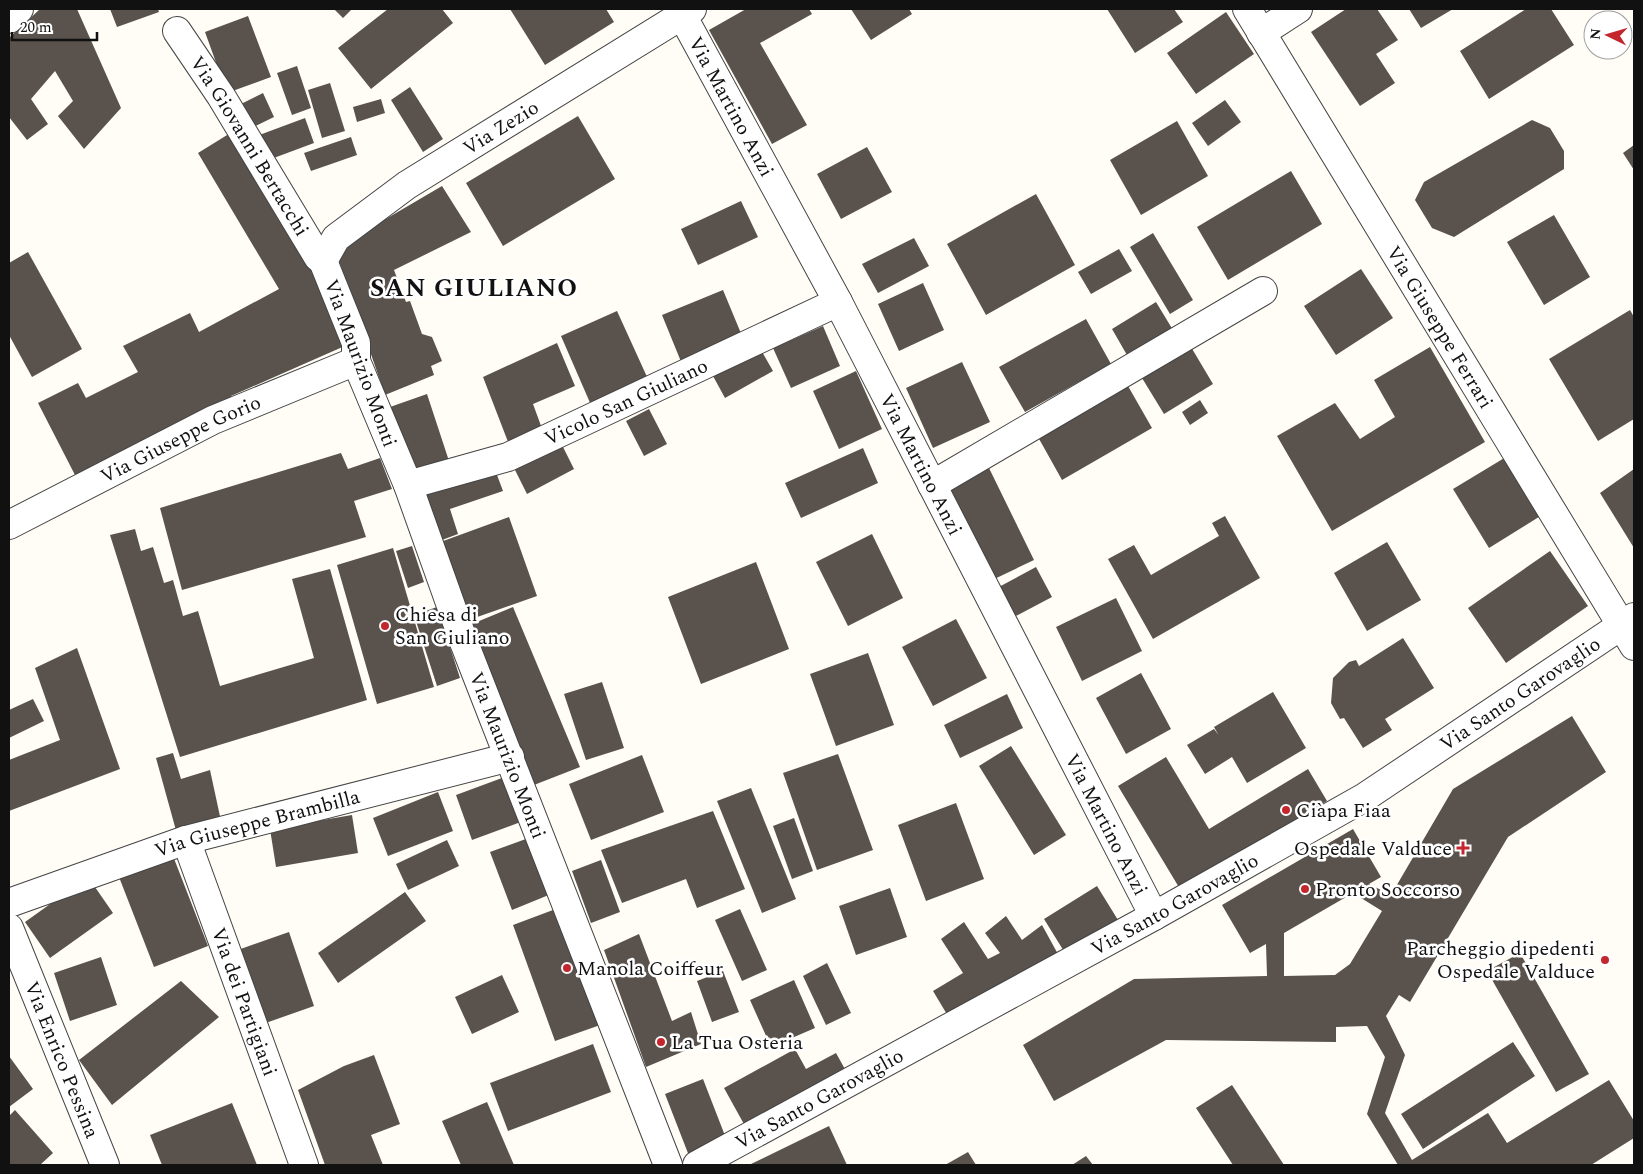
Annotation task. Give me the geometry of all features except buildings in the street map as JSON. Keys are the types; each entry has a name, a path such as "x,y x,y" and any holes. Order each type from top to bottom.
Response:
{"street":[{"path":"9,19 20,9"},
{"name":"Via Giuseppe Ferrari","path":"1247,9 1630,629"},
{"path":"1261,33 1298,9"},
{"name":"Via Zezio","path":"323,260 336,238 407,185 687,12"},
{"name":"Via Martino Anzi","path":"687,12 1154,916"},
{"name":"Via Giovanni Bertacchi","path":"177,31 221,96 318,257 323,260"},
{"name":"Via Maurizio Monti","path":"323,260 356,343 356,361 408,485 465,646 668,1165"},
{"path":"932,485 1263,291"},
{"name":"Vicolo San Giuliano","path":"408,485 508,457 838,302"},
{"name":"Via Giuseppe Gorio","path":"9,526 213,420 356,361"},
{"name":"Via Santo Garovaglio","path":"697,1165 1154,916 1365,797 1630,629"},
{"name":"Via Giuseppe Brambilla","path":"9,903 186,840 510,758"},
{"name":"Via dei Partigiani","path":"186,840 304,1165"},
{"name":"Via Enrico Pessina","path":"9,928 106,1165"}],"place":[{"name":"Chiesa di San Giuliano","path":"385,626"},
{"name":"Ciàpa Fiaa","path":"1286,810"},
{"name":"Ospedale Valduce","path":"1463,848"},
{"name":"Pronto Soccorso","path":"1305,889"},
{"name":"Parcheggio dipedenti Ospedale Valduce","path":"1605,960"},
{"name":"Manola Coiffeur","path":"567,968"},
{"name":"La Tua Osteria","path":"661,1042"}],"district":[{"name":"SAN GIULIANO","path":"474,287"}]}
